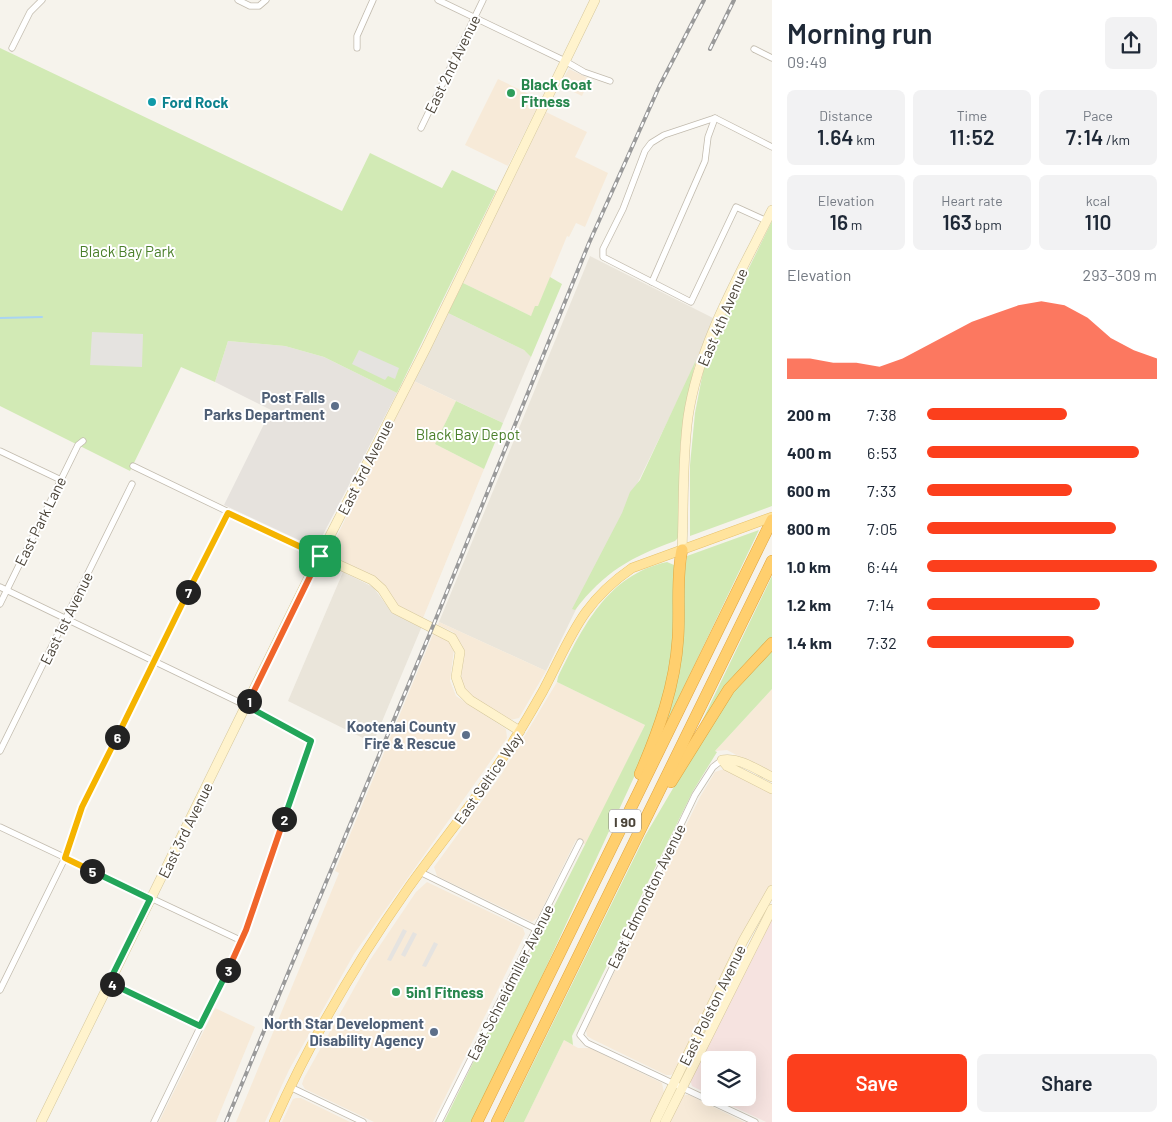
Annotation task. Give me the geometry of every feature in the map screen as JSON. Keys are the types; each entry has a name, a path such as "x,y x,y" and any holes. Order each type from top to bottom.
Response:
{"highway":[{"name":"I 90","path":"477,1122 772,519"},
{"path":"553,970 591,878 650,750 663,715 676,653 682,550"},
{"name":"I 90","path":"497,1122 772,561"},
{"path":"624,864 716,707 739,677 772,643"}],"main road":[{"name":"East Seltice Way","path":"274,1122 290,1087 353,973 420,872 493,773 520,731 573,632 594,599 614,580 632,568 735,530 772,519"}],"street":[{"path":"12,48 30,12 42,0"},
{"path":"238,0 250,6 258,6 265,1"},
{"path":"357,48 357,36 373,0"},
{"path":"438,0 565,60 584,72 610,81"},
{"name":"East 2nd Avenue","path":"421,128 483,0"},
{"name":"East 3rd Avenue","path":"41,1122 320,556 430,340 595,0"},
{"path":"754,49 772,58"},
{"path":"652,282 705,161 708,137 715,118"},
{"path":"766,221 736,207 691,302 605,259 603,250 625,204 640,160 650,143 664,135 715,118 772,147"},
{"name":"East 4th Avenue","path":"682,550 686,442 697,377 711,334 772,210"},
{"name":"East Park Lane","path":"0,604 60,480 78,446 83,441"},
{"path":"0,451 60,480"},
{"path":"132,466 372,580 382,589 396,609 452,638 459,650 456,677 460,692 471,701 520,731"},
{"name":"East 1st Avenue","path":"0,751 132,484"},
{"path":"0,990 65,858 82,807 228,513"},
{"path":"0,587 247,706 311,741 242,941 154,1122"},
{"path":"722,760 739,761 772,777"},
{"path":"722,760 727,766 772,789"},
{"name":"East Edmondton Avenue","path":"678,1086 581,1038 580,1029 695,795 713,767 722,760"},
{"path":"0,827 242,941"},
{"name":"East Schneidmiller Avenue","path":"439,1122 580,842"},
{"path":"420,872 536,929"},
{"name":"East Polston Avenue","path":"665,1122 678,1086 743,941 772,890"},
{"name":"East Polston Avenue","path":"655,1122 678,1086 772,908"},
{"path":"109,982 200,1026"},
{"path":"678,1086 755,1122"},
{"path":"290,1087 363,1122"}],"shaded area":[{"path":"569,69 590,79 582,96 559,85"},
{"path":"498,79 541,100 508,166 465,145"},
{"path":"546,112 587,132 575,157 608,173 585,227 576,223 569,237 567,236 538,307 531,316 463,283"},
{"path":"590,256 713,318 695,365 546,671 439,622"},
{"path":"448,313 524,350 531,357 503,423 414,381"},
{"path":"92,332 143,334 142,367 90,365"},
{"path":"228,341 285,346 324,357 397,393 316,548 224,505 271,410 215,382"},
{"path":"359,350 399,368 395,379 388,376 385,380 352,364"},
{"path":"414,381 456,401 435,444 484,469 423,618 396,604 386,587 378,579 332,556 329,552"},
{"path":"343,572 373,587 390,610 422,626 373,743 288,701"},
{"path":"439,622 546,671 519,718 510,720 467,693 461,678 464,656 462,645 453,632 438,625"},
{"path":"434,632 448,640 454,649 450,681 456,696 506,729 507,738 354,954 289,1070 265,1122 236,1122 339,873 335,871"},
{"path":"557,682 645,725 586,845 576,840 538,917 532,922 437,876 434,867 501,775"},
{"path":"772,689 772,774 727,750 715,751"},
{"path":"724,769 772,792 772,885 746,927 676,1071 671,1075 666,1075 592,1039 587,1036 586,1030 700,797 715,772"},
{"path":"427,882 523,928 525,934 433,1122 374,1122 305,1089 302,1084 370,960 416,892"},
{"path":"772,915 772,1122 766,1122 732,1106 756,1106 756,1051 704,1051"},
{"path":"403,929 407,931 391,961 387,960"},
{"path":"413,932 417,934 405,957 401,955"},
{"path":"434,942 438,944 426,967 422,966"},
{"path":"215,1008 255,1027 216,1122 159,1122"},
{"path":"564,1040 578,1048 590,1048 662,1083 664,1093 650,1122 524,1122"},
{"path":"701,1058 701,1090 692,1086 690,1080"},
{"path":"689,1095 701,1101 701,1106 711,1106 744,1122 669,1122 682,1096"},
{"path":"301,1098 350,1122 282,1122 293,1099"}],"green space":[{"name":"Black Bay Park","path":"0,48 342,211 370,153 442,188 452,170 496,191 397,393 324,357 285,346 228,341 215,382 181,367 130,471 0,406"},
{"path":"772,221 772,506 690,536 690,465 695,413 703,372 714,339"},
{"path":"550,277 562,284 531,357 524,350 448,313 463,283 531,316 535,306 538,306"},
{"path":"696,360 686,403 680,448 679,537 675,541 645,553 619,567 597,585 575,610 572,609 622,513 630,492 640,480"},
{"name":"Black Bay Depot","path":"456,401 503,423 484,469 435,444"},
{"path":"759,530 671,714 661,733 687,556"},
{"path":"667,562 674,565 677,588 669,681 648,747 536,989 471,1122 444,1122 516,975 524,966 645,725 557,682 558,677 588,622 613,591 628,578"},
{"path":"772,576 772,639 720,695 701,723"},
{"path":"772,648 772,689 715,751 717,752 693,791 572,1036 573,1045 564,1040 524,1122 504,1122 645,836 725,700"}],"waterway":[{"path":"0,318 42,317"}],"railway":[{"path":"226,1122 433,626 589,243 659,87 704,0"},
{"path":"710,49 734,0"}],"place":[{"name":"Black Goat Fitness","path":"511,93"},
{"name":"Ford Rock","path":"152,102"},
{"name":"Post Falls Parks Department","path":"335,406"},
{"name":"Kootenai County Fire & Rescue","path":"466,735"},
{"name":"5in1 Fitness","path":"396,992"},
{"name":"North Star Development Disability Agency","path":"434,1032"}],"route":[{"path":"228,513 320,556 247,706 311,741 242,941 200,1026 109,982 150,899 65,858 82,807 228,513"}]}
